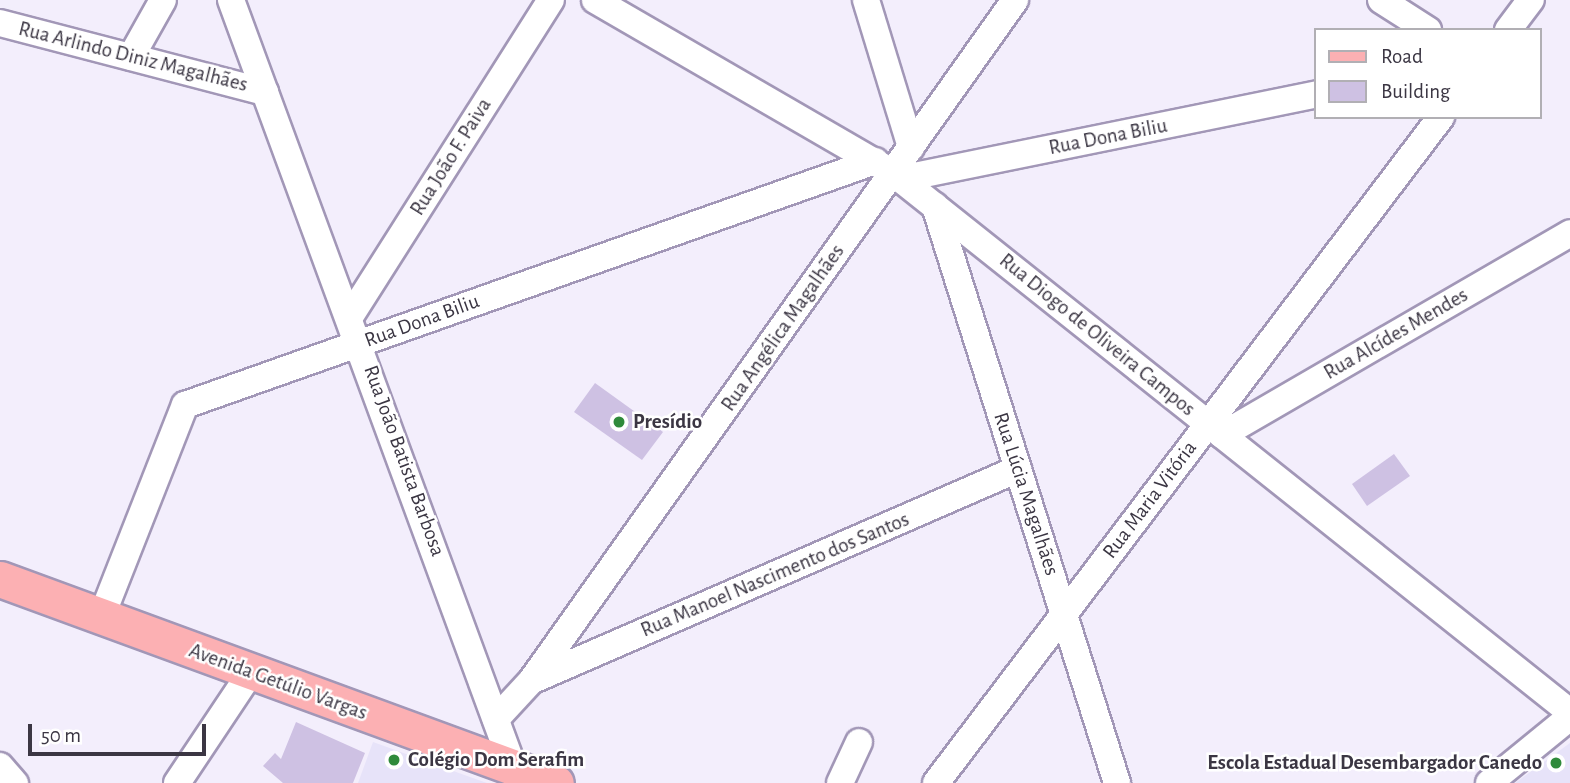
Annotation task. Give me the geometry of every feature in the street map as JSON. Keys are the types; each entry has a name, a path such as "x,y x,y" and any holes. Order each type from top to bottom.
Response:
{"main road":[{"name":"Avenida Getúlio Vargas","path":"0,579 556,783"}],"street":[{"path":"131,57 163,0"},
{"name":"Rua João Batista Barbosa","path":"230,0 362,343 513,767"},
{"name":"Rua João F. Paiva","path":"351,315 551,0"},
{"name":"Rua Diogo de Oliveira Campos","path":"595,0 889,171 1570,712"},
{"path":"866,0 911,147"},
{"name":"Rua Angélica Magalhães","path":"496,719 532,680 889,171 911,147 1015,0"},
{"path":"1381,0 1425,28"},
{"path":"1510,28 1531,0"},
{"name":"Rua Arlindo Diniz Magalhães","path":"0,23 265,92"},
{"name":"Rua Dona Biliu","path":"102,618 185,405 362,343 889,171 1314,94"},
{"name":"Rua Maria Vitória","path":"936,783 1064,615 1215,429 1440,119"},
{"name":"Rua Lúcia Magalhães","path":"935,206 1117,783"},
{"name":"Rua Alcídes Mendes","path":"1215,429 1570,233"},
{"name":"Rua Manoel Nascimento dos Santos","path":"532,680 1018,469"},
{"path":"177,783 251,672"},
{"path":"1489,783 1570,717"},
{"path":"840,783 859,742"},
{"path":"0,766 15,783"}],"shaded area":[{"name":"Colégio Dom Serafim","path":"373,742 470,777 487,783 358,783"},
{"name":"Escola Estadual Desembargador Canedo","path":"1570,743 1570,783 1515,783"}],"building":[{"name":"Presídio","path":"595,383 663,432 642,460 574,412"},
{"path":"1394,454 1410,476 1367,506 1352,484"},
{"path":"296,722 365,753 353,783 283,783 263,766 275,753 281,759"}],"place":[{"name":"Presídio","path":"619,422"},
{"name":"Colégio Dom Serafim","path":"394,760"},
{"name":"Escola Estadual Desembargador Canedo","path":"1556,763"}]}
